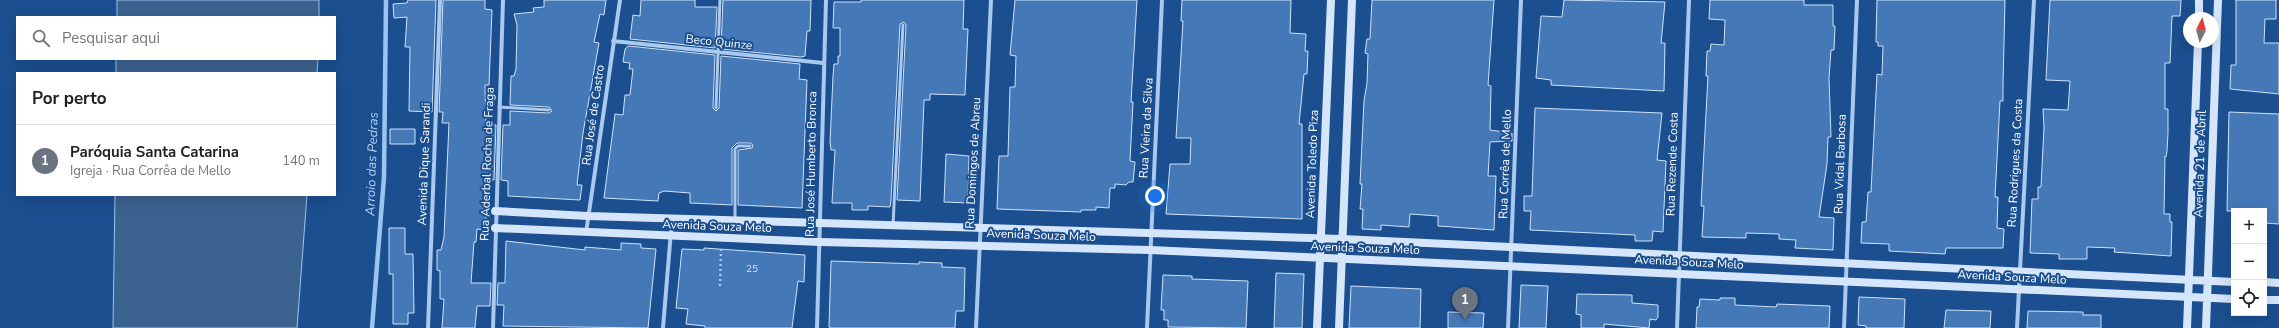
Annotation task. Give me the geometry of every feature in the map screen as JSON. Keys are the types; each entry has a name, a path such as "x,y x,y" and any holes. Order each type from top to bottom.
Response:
{"street":[{"name":"Avenida Dique Sarandi","path":"428,328 440,0"},
{"name":"Rua Aderbal Rocha de Fraga","path":"493,328 495,211 503,0"},
{"name":"Rua José de Castro","path":"586,233 620,0"},
{"name":"Rua José Humberto Bronca","path":"817,328 823,63 826,0"},
{"name":"Rua Domingos de Abreu","path":"976,328 979,227 991,0"},
{"name":"Rua Vieira da Silva","path":"1147,328 1150,232 1162,0"},
{"name":"Avenida Toledo Piza","path":"1317,328 1331,0"},
{"path":"1339,328 1352,0"},
{"name":"Rua Corrêa de Mello","path":"1508,328 1521,0"},
{"name":"Rua Rezende Costa","path":"1677,328 1678,254 1689,0"},
{"name":"Rua Vidal Barbosa","path":"1844,328 1857,0"},
{"name":"Rua Rodrigues da Costa","path":"2017,328 2034,0"},
{"path":"2199,12 2200,0"},
{"name":"Avenida 21 de Abril","path":"2206,328 2218,0"},
{"name":"Beco Quinze","path":"613,41 823,63"},
{"name":"Avenida 21 de Abril","path":"2187,328 2198,48"},
{"name":"Avenida Souza Melo","path":"495,211 672,219 1150,232 1342,239 1846,262 2231,282"},
{"path":"663,328 672,219"},
{"name":"Avenida Souza Melo","path":"495,228 722,239 1150,250 2231,299"},
{"path":"2267,282 2279,283"},
{"path":"2267,300 2279,300"}],"lane":[{"path":"716,108 720,0"},
{"path":"893,225 903,25"},
{"path":"499,107 549,110"},
{"path":"735,221 735,149 738,146 750,146"}],"path":[{"path":"720,286 722,239"}],"water":[{"path":"117,0 319,0 319,16 117,16"},
{"path":"116,60 318,60 317,72 116,72"},
{"path":"115,196 307,196 297,328 113,328"}],"building":[{"path":"408,0 436,0 432,112 409,111 410,47 405,47 407,17 394,18 393,4 407,3"},
{"path":"443,0 485,0 485,9 492,10 489,85 485,85 486,124 496,125 494,180 485,179 483,210 486,210 486,230 477,229 476,242 474,242 471,283 491,283 490,306 477,306 475,328 442,328 444,299 440,299 440,271 437,270 437,250 441,250 444,237 449,123 442,123 443,112 439,112"},
{"path":"544,0 606,0 604,15 600,14 594,42 599,43 583,133 577,185 582,185 580,200 508,196 508,181 501,180 503,125 510,125 510,111 549,113 552,111 549,107 510,105 511,76 514,76 516,69 517,25 514,14 534,12 533,8 544,7"},
{"path":"641,0 695,0 695,7 717,7 715,48 630,39 633,15 640,16"},
{"path":"723,0 811,0 810,31 807,31 805,56 801,57 721,49"},
{"path":"861,0 964,0 963,29 968,29 965,95 930,94 930,100 924,100 920,201 897,200 906,25 904,22 900,24 890,207 868,206 868,210 852,210 852,203 832,203 835,150 831,150 830,142 833,76 834,64 838,64 838,56 840,56 840,28 833,28 834,2 861,2"},
{"path":"1015,0 1137,0 1131,102 1133,102 1130,161 1135,162 1133,182 1129,182 1126,185 1115,184 1115,188 1110,188 1109,208 1096,207 1096,210 1081,210 1081,212 997,209 999,156 1008,156 1010,87 1015,87 1016,56 1010,55"},
{"path":"1182,0 1291,0 1290,33 1306,34 1305,51 1308,51 1307,74 1304,74 1299,124 1302,124 1302,219 1166,214 1170,164 1190,164 1191,138 1176,138 1183,21 1181,21"},
{"path":"1372,0 1494,0 1488,85 1491,86 1490,130 1512,133 1512,141 1490,142 1488,176 1496,176 1494,230 1438,226 1438,216 1410,214 1409,227 1381,225 1381,230 1362,229 1363,209 1360,209 1362,184 1360,184 1368,54 1365,53 1367,39 1370,39"},
{"path":"1564,0 1665,2 1661,43 1665,43 1664,91 1551,85 1551,80 1536,78 1541,16 1562,17"},
{"path":"1710,0 1804,0 1804,5 1833,5 1833,26 1835,26 1834,50 1831,50 1829,78 1831,137 1828,137 1827,164 1819,217 1834,218 1833,250 1795,248 1796,240 1779,239 1779,234 1746,233 1746,238 1702,237 1704,206 1701,206 1708,76 1706,76 1707,51 1710,51 1711,44 1724,45 1725,20 1709,19"},
{"path":"1877,0 2005,0 2003,101 2000,101 1995,197 1998,197 1997,228 2004,229 2003,248 1946,248 1945,254 1889,251 1889,244 1861,243 1862,222 1866,222 1868,192 1871,192 1877,74 1882,75 1883,46 1878,46 1878,42 1876,42"},
{"path":"2050,0 2181,0 2180,16 2172,16 2170,63 2165,63 2165,109 2168,109 2168,133 2166,157 2165,156 2164,214 2170,214 2170,222 2172,222 2171,256 2114,252 2115,248 2087,247 2087,259 2059,259 2059,254 2030,253 2032,199 2038,199 2038,187 2041,187 2044,127 2043,109 2068,110 2070,81 2046,80"},
{"path":"2236,0 2276,0 2276,19 2265,19 2264,43 2279,43 2279,94 2230,89 2231,65 2236,65"},
{"path":"628,46 715,55 713,108 716,111 719,108 721,56 800,64 799,79 807,80 802,208 738,205 738,150 752,148 753,145 750,143 737,143 732,148 732,205 690,203 690,193 664,191 659,193 658,201 604,198 615,114 623,115 625,95 630,95 633,69 629,69 630,63 623,62 625,49"},
{"path":"1535,108 1662,113 1657,160 1666,161 1663,232 1653,231 1652,241 1635,241 1635,235 1530,230 1531,211 1524,211 1524,196 1532,196"},
{"path":"2229,112 2279,114 2279,224 2267,223 2267,208 2231,208 2231,211 2227,211"},
{"path":"390,129 415,129 415,144 390,144"},
{"path":"946,154 969,156 968,203 944,202"},
{"path":"389,228 405,228 405,254 413,254 414,313 408,313 408,324 393,324 393,274 389,274"},
{"path":"506,241 585,250 585,247 621,250 621,243 641,244 641,248 656,249 648,328 503,326 504,305 497,305 498,283 505,283"},
{"path":"704,248 805,255 804,282 798,281 792,328 705,328 705,326 686,324 688,309 676,308 682,249 704,250"},
{"path":"831,261 919,264 919,262 942,263 942,267 965,268 964,311 956,311 955,328 831,328 829,327"},
{"path":"1276,273 1304,274 1302,328 1274,328"},
{"path":"1163,275 1192,276 1192,279 1248,281 1246,328 1168,327 1168,320 1164,320 1164,310 1161,310"},
{"path":"1521,285 1548,286 1546,328 1519,328"},
{"path":"1351,286 1421,289 1420,328 1349,328"},
{"path":"1577,294 1632,295 1632,303 1658,305 1658,317 1656,320 1650,319 1649,328 1604,324 1604,328 1581,328 1581,315 1576,314"},
{"path":"1859,297 1905,299 1904,328 1866,328 1866,326 1858,325"},
{"path":"1720,298 1735,298 1735,305 1776,307 1777,304 1830,306 1829,328 1696,328 1697,307 1699,307 1700,299 1720,300"},
{"path":"1946,310 1991,311 1990,328 1944,328"},
{"path":"2028,311 2083,312 2083,315 2101,315 2101,328 2027,328"},
{"path":"1448,312 1484,313 1483,328 1448,328"}],"waterway":[{"name":"Arroio das Pedras","path":"372,328 384,177 386,0"}],"place":[{"name":"Paróquia Santa Catarina","path":"1465,320"}]}
